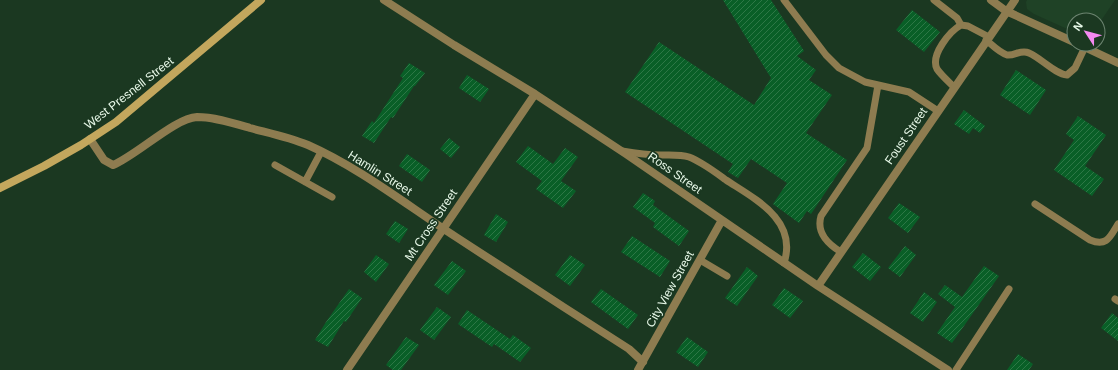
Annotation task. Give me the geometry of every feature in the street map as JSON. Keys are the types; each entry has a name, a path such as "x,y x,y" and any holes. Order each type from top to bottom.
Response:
{"main road":[{"name":"West Presnell Street","path":"0,188 44,166 116,122 261,0"}],"street":[{"name":"Ross Street","path":"384,0 454,45 536,94 818,286 948,370"},
{"path":"991,0 1006,11 1066,38"},
{"name":"Foust Street","path":"818,286 1015,0"},
{"path":"1095,52 1118,63"},
{"name":"Mt Cross Street","path":"347,370 536,94"},
{"name":"Hamlin Street","path":"90,139 104,160 113,165 125,160 180,122 196,117 215,119 288,138 308,145 391,192 443,228 629,349 643,362"},
{"name":"City View Street","path":"638,370 722,220"}],"lane":[{"path":"784,0 826,55 839,68 866,82 909,92 938,111"},
{"path":"934,0 957,18 962,25"},
{"path":"954,87 937,69 936,63 937,56 947,39 956,28 962,25 968,26 987,39 1004,54 1008,55 1022,51 1029,53 1061,73 1067,75 1075,68 1080,52"},
{"path":"841,252 825,239 820,230 821,216 867,148 878,85"},
{"path":"621,151 639,154 677,155 689,158 708,168 758,201 774,214 785,235 787,247 784,263"},
{"path":"305,182 321,152"},
{"path":"275,165 332,197"},
{"path":"1034,204 1090,240 1098,243 1104,243 1107,241 1118,224"},
{"path":"700,260 727,276"},
{"path":"956,370 1010,289"}],"shaded area":[{"path":"1027,0 1115,0 1106,13 1106,12 1066,12 1066,28 1034,14 1027,9"}],"building":[{"path":"723,0 771,0 804,51 797,56 816,70 809,80 832,95 806,133 847,160 811,214 807,211 799,223 773,204 787,183 751,159 738,178 728,172 733,164 625,92 659,42 754,105 771,78"},
{"path":"912,10 940,32 924,52 896,30"},
{"path":"409,63 425,73 414,86 393,118 391,117 374,143 362,136 372,121 374,123 403,78 400,76"},
{"path":"1016,70 1046,90 1030,115 1000,95"},
{"path":"467,75 489,89 480,102 459,88"},
{"path":"964,110 985,126 980,133 973,128 969,134 954,124"},
{"path":"1078,116 1106,135 1085,166 1104,179 1092,196 1054,170 1074,140 1066,134"},
{"path":"449,138 460,147 451,158 440,149"},
{"path":"528,146 553,164 565,148 578,157 561,181 576,191 563,208 536,189 542,181 516,162"},
{"path":"407,154 430,170 422,182 399,166"},
{"path":"643,193 655,201 653,205 689,231 679,246 653,227 655,223 633,207"},
{"path":"899,203 920,217 908,233 888,218"},
{"path":"496,214 508,222 496,242 484,235"},
{"path":"395,221 408,229 399,243 386,234"},
{"path":"632,236 670,261 660,277 621,252"},
{"path":"905,246 916,255 900,277 888,268"},
{"path":"863,253 881,267 870,281 852,267"},
{"path":"376,255 389,264 376,282 364,272"},
{"path":"570,255 585,265 570,286 555,275"},
{"path":"452,261 466,271 448,295 434,285"},
{"path":"984,266 999,276 952,343 937,333 955,307 938,294 945,285 962,297"},
{"path":"747,267 758,276 737,306 725,298"},
{"path":"784,288 803,301 790,318 772,305"},
{"path":"349,289 362,298 346,322 344,321 328,347 315,340"},
{"path":"601,289 638,315 628,329 591,302"},
{"path":"924,292 937,302 923,322 910,313"},
{"path":"437,307 451,317 434,340 420,330"},
{"path":"467,310 510,339 513,335 531,348 520,362 494,344 492,347 458,324"},
{"path":"1112,313 1118,318 1118,341 1101,328"},
{"path":"406,337 419,345 401,370 393,370 386,365"},
{"path":"687,337 708,352 698,367 676,352"},
{"path":"1018,354 1033,364 1029,370 1007,370"}]}
